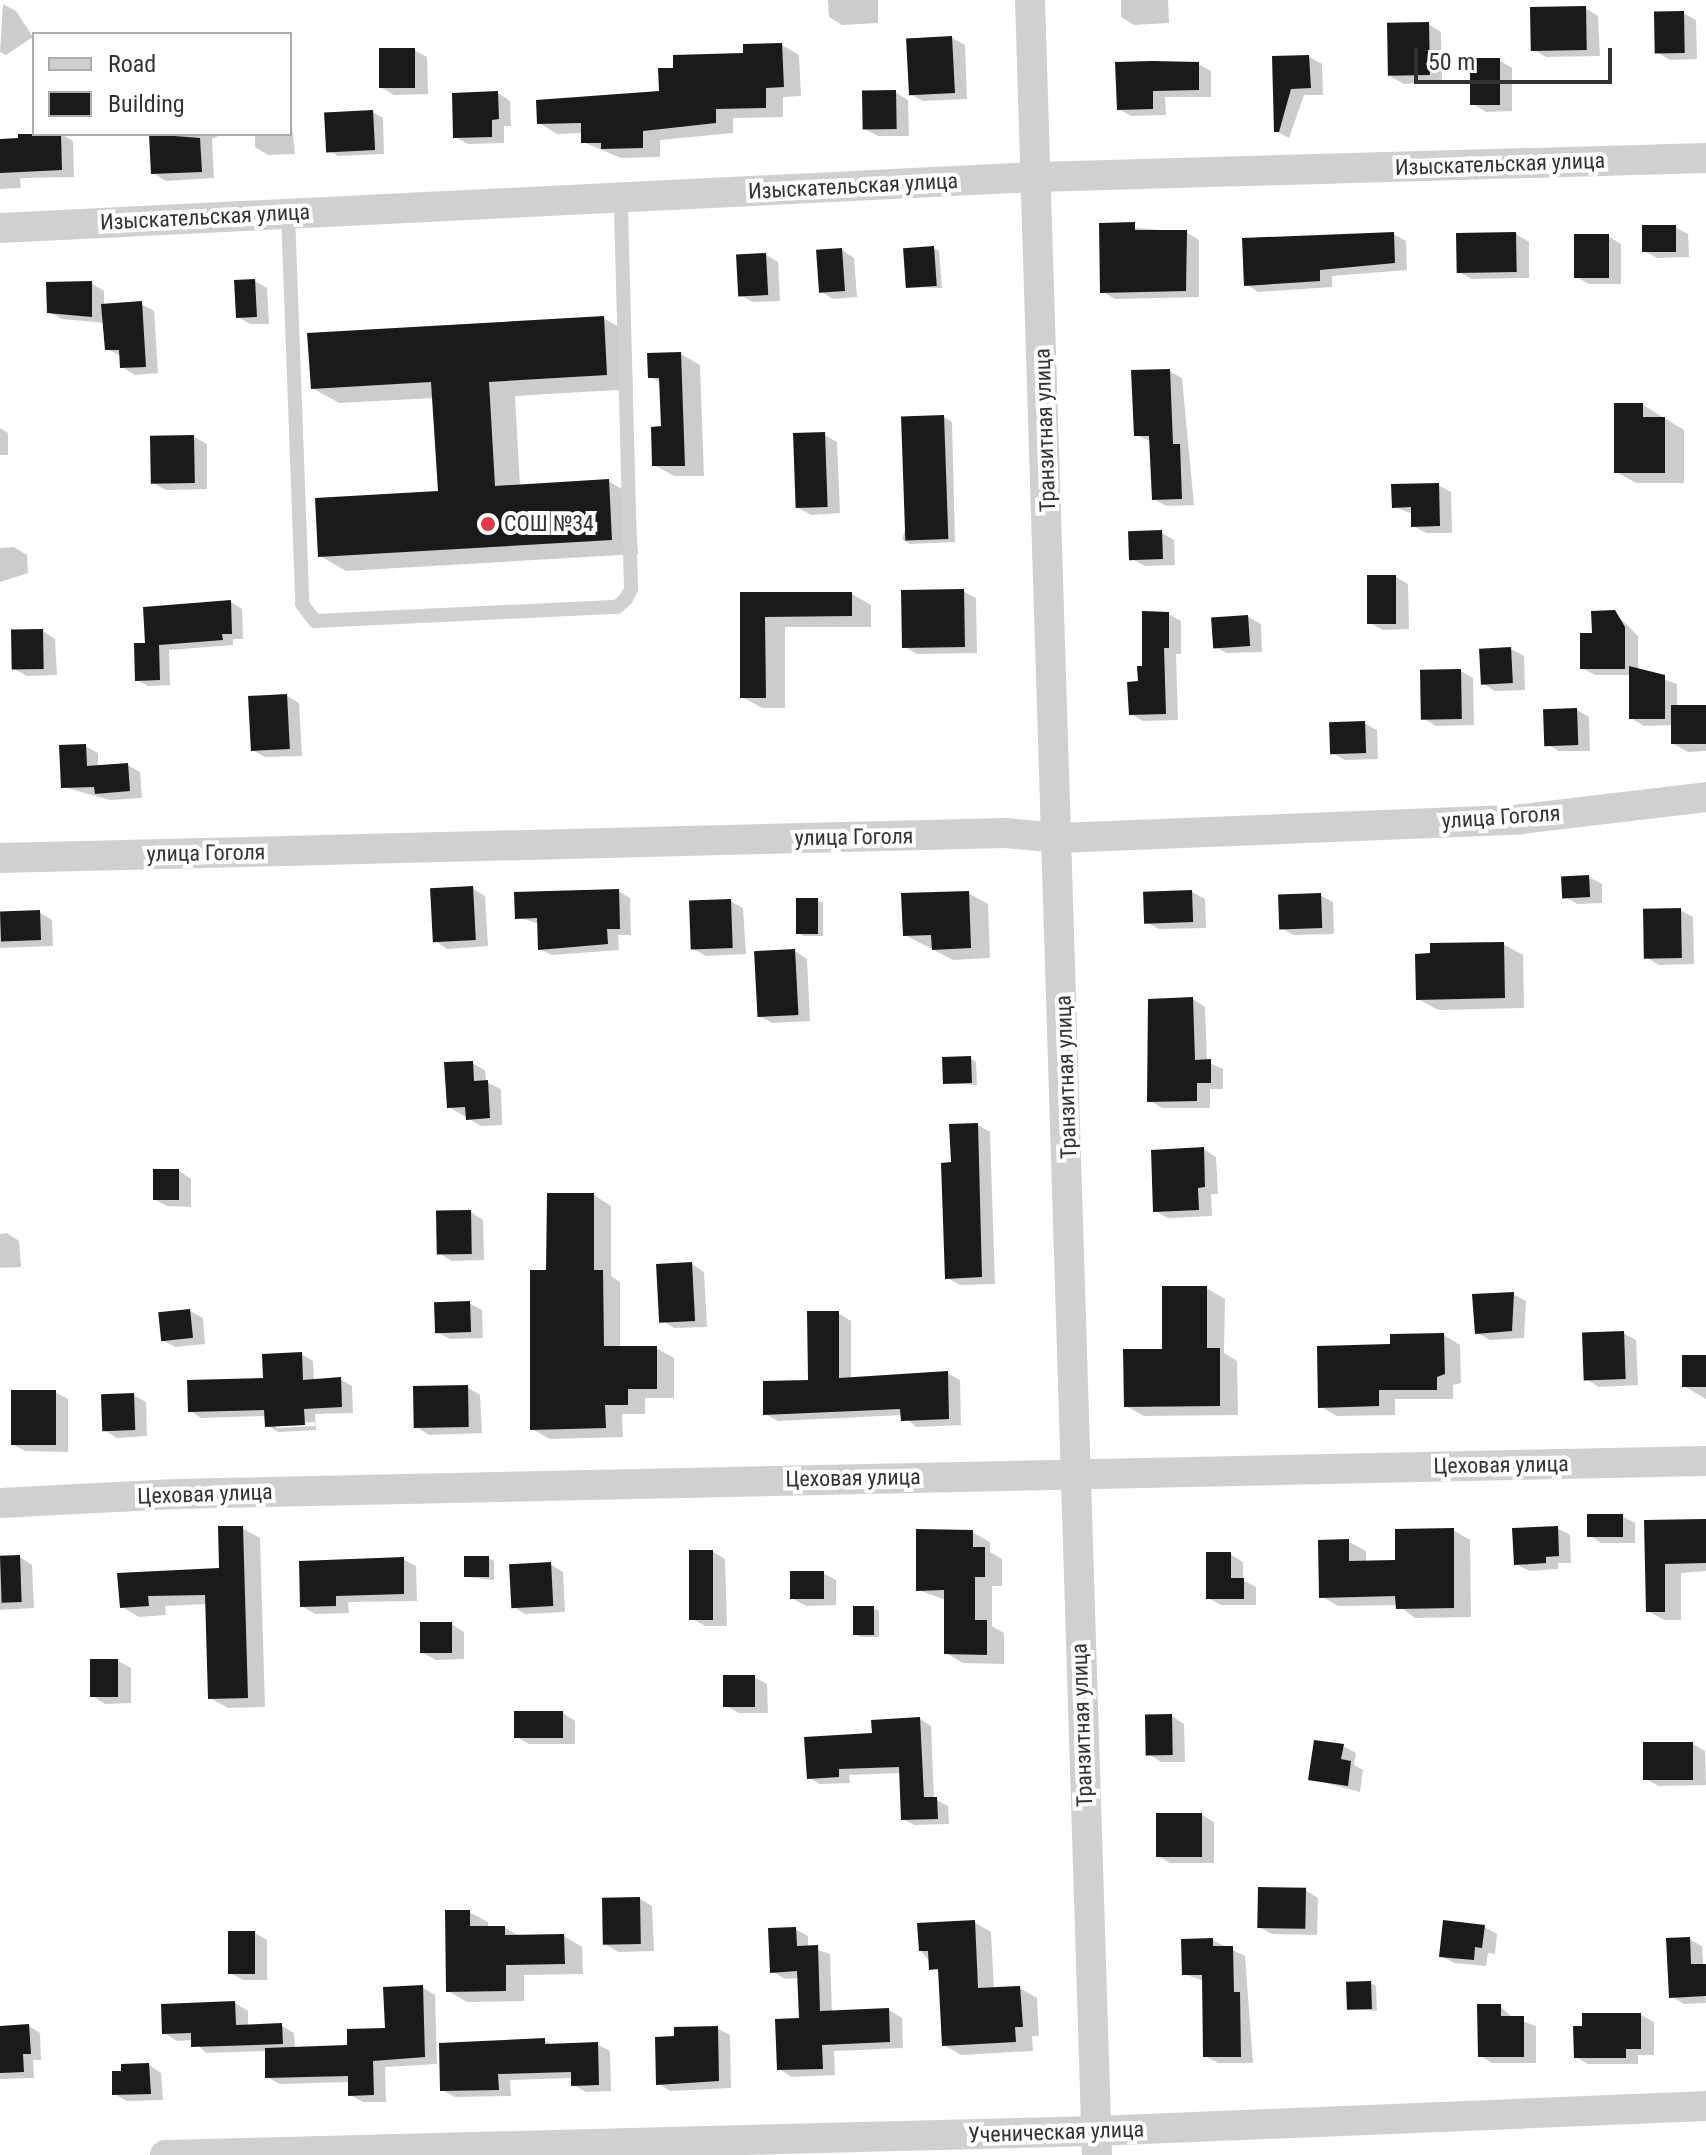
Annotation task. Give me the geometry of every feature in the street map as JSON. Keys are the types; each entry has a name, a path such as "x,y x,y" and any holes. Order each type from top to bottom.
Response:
{"street":[{"name":"Транзитная улица","path":"1030,0 1059,838 1074,1473 1097,2143"},
{"name":"Изыскательская улица","path":"0,228 1037,177 1706,158"},
{"name":"улица Гоголя","path":"0,858 1005,833 1059,838 1522,819 1706,797"},
{"name":"Цеховая улица","path":"0,1503 1074,1473 1706,1461"},
{"name":"Ученическая улица","path":"165,2155 1097,2143 1706,2106"}],"lane":[{"path":"288,212 302,604 315,621 617,607 626,599 631,589 621,198"}],"building":[{"path":"1586,6 1587,50 1531,51 1530,7"},
{"path":"1684,11 1685,53 1655,54 1654,12"},
{"path":"1429,22 1430,75 1388,76 1387,23"},
{"path":"952,36 955,93 909,95 906,38"},
{"path":"782,43 784,87 766,88 766,108 716,109 716,123 643,131 643,148 601,149 601,143 581,143 581,123 537,124 536,100 659,91 658,68 673,68 673,55 743,53 743,44"},
{"path":"379,48 415,48 415,88 379,88"},
{"path":"1309,55 1311,88 1291,89 1279,132 1274,132 1272,56"},
{"path":"1470,58 1500,58 1500,105 1470,105"},
{"path":"1115,62 1199,62 1199,90 1153,91 1153,109 1117,110"},
{"path":"896,90 897,129 863,130 862,91"},
{"path":"498,91 499,119 492,120 492,137 453,138 452,93"},
{"path":"373,110 375,150 326,153 324,113"},
{"path":"18,134 61,136 62,170 0,173 0,139 18,138"},
{"path":"149,136 200,138 202,172 151,174"},
{"path":"1135,222 1135,230 1187,230 1186,291 1100,293 1099,223"},
{"path":"1642,225 1676,225 1676,252 1642,252"},
{"path":"1394,232 1395,263 1320,270 1320,281 1244,286 1242,238"},
{"path":"1516,232 1517,272 1457,273 1456,233"},
{"path":"1574,234 1609,234 1609,278 1574,278"},
{"path":"934,246 937,286 906,288 903,248"},
{"path":"842,248 845,291 819,293 816,250"},
{"path":"766,253 768,295 738,297 736,255"},
{"path":"255,279 257,317 236,318 234,280"},
{"path":"92,281 92,317 47,313 46,282"},
{"path":"142,301 146,367 120,368 119,350 105,350 101,304"},
{"path":"604,316 607,375 489,382 495,486 609,479 612,540 318,557 315,498 438,491 431,382 311,389 307,333"},
{"path":"681,352 685,466 652,466 651,427 661,426 659,378 648,378 647,353"},
{"path":"1170,369 1173,444 1180,444 1182,499 1152,500 1149,436 1134,436 1131,370"},
{"path":"1614,403 1643,403 1643,417 1665,417 1665,473 1614,473"},
{"path":"944,415 948,539 905,540 901,417"},
{"path":"825,432 828,507 796,508 793,433"},
{"path":"194,435 195,483 151,484 150,436"},
{"path":"1439,483 1440,526 1411,527 1411,507 1392,508 1391,484"},
{"path":"1162,530 1163,559 1129,560 1128,531"},
{"path":"1367,575 1396,575 1396,624 1367,624"},
{"path":"964,589 965,647 902,648 901,590"},
{"path":"740,592 852,592 852,616 765,617 766,698 740,698"},
{"path":"231,600 232,634 222,634 223,640 159,645 160,680 135,681 134,643 145,643 143,607"},
{"path":"1615,610 1625,627 1625,669 1580,669 1580,633 1592,633 1591,611"},
{"path":"1142,611 1169,612 1169,648 1164,648 1166,714 1129,715 1127,682 1138,681 1137,666 1142,666"},
{"path":"1248,615 1250,646 1213,649 1211,618"},
{"path":"43,629 44,669 12,670 11,630"},
{"path":"1511,647 1513,683 1481,685 1479,649"},
{"path":"1629,666 1665,675 1665,719 1629,719"},
{"path":"1461,669 1462,719 1421,720 1420,670"},
{"path":"287,694 290,749 251,751 248,696"},
{"path":"1671,705 1706,705 1706,744 1671,744"},
{"path":"1577,708 1578,745 1544,746 1543,709"},
{"path":"1365,721 1366,753 1330,754 1329,722"},
{"path":"86,744 87,766 128,763 130,791 95,794 94,787 61,788 59,745"},
{"path":"1589,875 1590,897 1562,898 1561,876"},
{"path":"473,886 476,940 433,942 430,888"},
{"path":"619,889 620,929 607,929 608,944 538,950 537,918 515,919 514,892"},
{"path":"1192,890 1193,922 1144,924 1143,892"},
{"path":"969,891 971,948 932,950 931,935 903,936 901,893"},
{"path":"1321,893 1322,928 1279,929 1278,895"},
{"path":"796,898 818,898 818,934 796,934"},
{"path":"731,899 733,948 691,949 689,900"},
{"path":"1681,908 1682,958 1644,959 1643,909"},
{"path":"40,910 41,940 1,941 0,911"},
{"path":"1504,942 1505,998 1416,1000 1415,954 1430,953 1430,943"},
{"path":"795,949 798,1015 758,1017 754,951"},
{"path":"1193,997 1195,1060 1211,1059 1211,1083 1197,1083 1197,1101 1147,1102 1148,999"},
{"path":"971,1056 972,1083 943,1084 942,1057"},
{"path":"473,1061 474,1081 488,1080 490,1118 466,1120 465,1107 447,1108 444,1062"},
{"path":"978,1123 982,1277 945,1279 941,1163 951,1162 949,1124"},
{"path":"1204,1147 1205,1187 1198,1188 1199,1210 1153,1212 1151,1150"},
{"path":"153,1169 179,1169 179,1200 153,1200"},
{"path":"547,1193 594,1193 594,1270 603,1270 604,1346 657,1346 657,1389 628,1389 628,1405 605,1405 606,1428 530,1430 530,1270 546,1270"},
{"path":"471,1210 472,1254 437,1255 436,1211"},
{"path":"692,1262 695,1321 659,1323 656,1264"},
{"path":"1162,1286 1207,1286 1207,1348 1220,1348 1220,1406 1124,1407 1123,1349 1162,1349"},
{"path":"1514,1292 1512,1331 1475,1334 1472,1294"},
{"path":"470,1301 471,1332 435,1333 434,1302"},
{"path":"190,1309 193,1338 161,1341 158,1312"},
{"path":"807,1311 839,1311 839,1378 948,1371 949,1419 901,1421 900,1409 763,1415 763,1381 808,1380"},
{"path":"1624,1331 1626,1379 1584,1380 1582,1332"},
{"path":"1444,1333 1445,1374 1437,1377 1437,1390 1379,1390 1379,1406 1318,1408 1317,1346 1390,1344 1390,1334"},
{"path":"302,1352 303,1380 341,1377 342,1407 304,1409 305,1425 265,1427 264,1410 188,1412 187,1380 263,1378 262,1354"},
{"path":"1682,1355 1706,1355 1706,1387 1682,1387"},
{"path":"468,1385 469,1427 414,1428 413,1386"},
{"path":"11,1390 56,1390 56,1445 11,1445"},
{"path":"134,1393 135,1430 102,1431 101,1394"},
{"path":"1587,1514 1623,1514 1623,1537 1587,1537"},
{"path":"1706,1519 1706,1563 1665,1564 1665,1612 1646,1612 1644,1520"},
{"path":"218,1526 243,1526 248,1698 208,1699 205,1595 148,1596 149,1606 120,1608 117,1573 219,1568"},
{"path":"1558,1526 1559,1556 1546,1557 1546,1563 1514,1565 1512,1528"},
{"path":"1454,1528 1454,1608 1396,1609 1395,1596 1319,1598 1318,1540 1349,1539 1349,1561 1395,1560 1395,1529"},
{"path":"916,1529 973,1530 973,1547 985,1547 985,1577 975,1577 975,1620 987,1620 987,1655 944,1654 944,1590 916,1591"},
{"path":"689,1550 713,1550 713,1620 689,1620"},
{"path":"1206,1552 1231,1552 1231,1578 1244,1578 1244,1599 1206,1599"},
{"path":"20,1555 22,1602 2,1603 0,1556"},
{"path":"464,1556 489,1556 489,1577 464,1577"},
{"path":"404,1557 404,1594 336,1596 336,1606 300,1607 299,1561"},
{"path":"551,1562 553,1606 511,1608 509,1564"},
{"path":"790,1571 824,1571 824,1599 790,1599"},
{"path":"853,1606 874,1606 874,1635 853,1635"},
{"path":"420,1622 452,1622 452,1653 420,1653"},
{"path":"90,1659 118,1659 118,1697 90,1697"},
{"path":"723,1675 755,1675 755,1707 723,1707"},
{"path":"514,1711 563,1711 563,1738 514,1738"},
{"path":"1145,1714 1172,1714 1173,1755 1146,1755"},
{"path":"920,1717 924,1797 937,1797 938,1819 901,1820 899,1767 839,1769 839,1777 807,1779 804,1737 872,1733 871,1720"},
{"path":"1314,1740 1344,1744 1341,1759 1351,1761 1348,1786 1308,1780"},
{"path":"1643,1742 1693,1742 1693,1780 1643,1780"},
{"path":"1156,1813 1202,1813 1202,1857 1156,1857"},
{"path":"1258,1887 1306,1888 1305,1929 1257,1928"},
{"path":"640,1897 641,1944 603,1945 602,1898"},
{"path":"445,1910 470,1910 470,1926 505,1926 505,1935 564,1934 565,1964 506,1965 506,1991 446,1992"},
{"path":"975,1920 978,1988 1020,1986 1023,2027 1015,2027 1016,2042 942,2046 938,1969 929,1970 928,1951 919,1951 917,1923"},
{"path":"1443,1920 1485,1925 1482,1948 1475,1947 1474,1960 1439,1957"},
{"path":"796,1927 797,1946 818,1945 820,2011 889,2008 890,2042 822,2045 823,2069 777,2070 775,2019 799,2018 797,1971 770,1973 768,1928"},
{"path":"228,1931 255,1931 255,1974 228,1974"},
{"path":"1690,1937 1691,1964 1706,1964 1706,1996 1669,1998 1666,1938"},
{"path":"1213,1938 1213,1946 1233,1946 1234,1992 1240,1992 1241,2057 1203,2057 1202,1975 1182,1975 1181,1939"},
{"path":"1371,1981 1372,2009 1347,2010 1346,1982"},
{"path":"423,1985 425,2057 373,2061 374,2095 348,2096 348,2076 265,2078 265,2048 347,2045 347,2029 385,2028 383,1987"},
{"path":"235,2001 236,2025 282,2023 283,2044 191,2047 191,2033 162,2034 161,2004"},
{"path":"1477,2004 1501,2004 1501,2016 1524,2016 1524,2057 1478,2057"},
{"path":"1582,2013 1641,2013 1641,2049 1626,2049 1626,2058 1574,2058 1573,2026 1582,2026"},
{"path":"29,2024 31,2054 23,2054 24,2072 0,2073 0,2026"},
{"path":"718,2026 719,2081 656,2085 655,2037 674,2036 674,2027"},
{"path":"545,2038 545,2044 598,2042 599,2085 571,2086 571,2072 498,2074 499,2090 440,2091 439,2043"},
{"path":"149,2063 151,2094 112,2095 112,2071 121,2071 121,2064"}],"place":[{"name":"СОШ №34","path":"488,524"}]}
